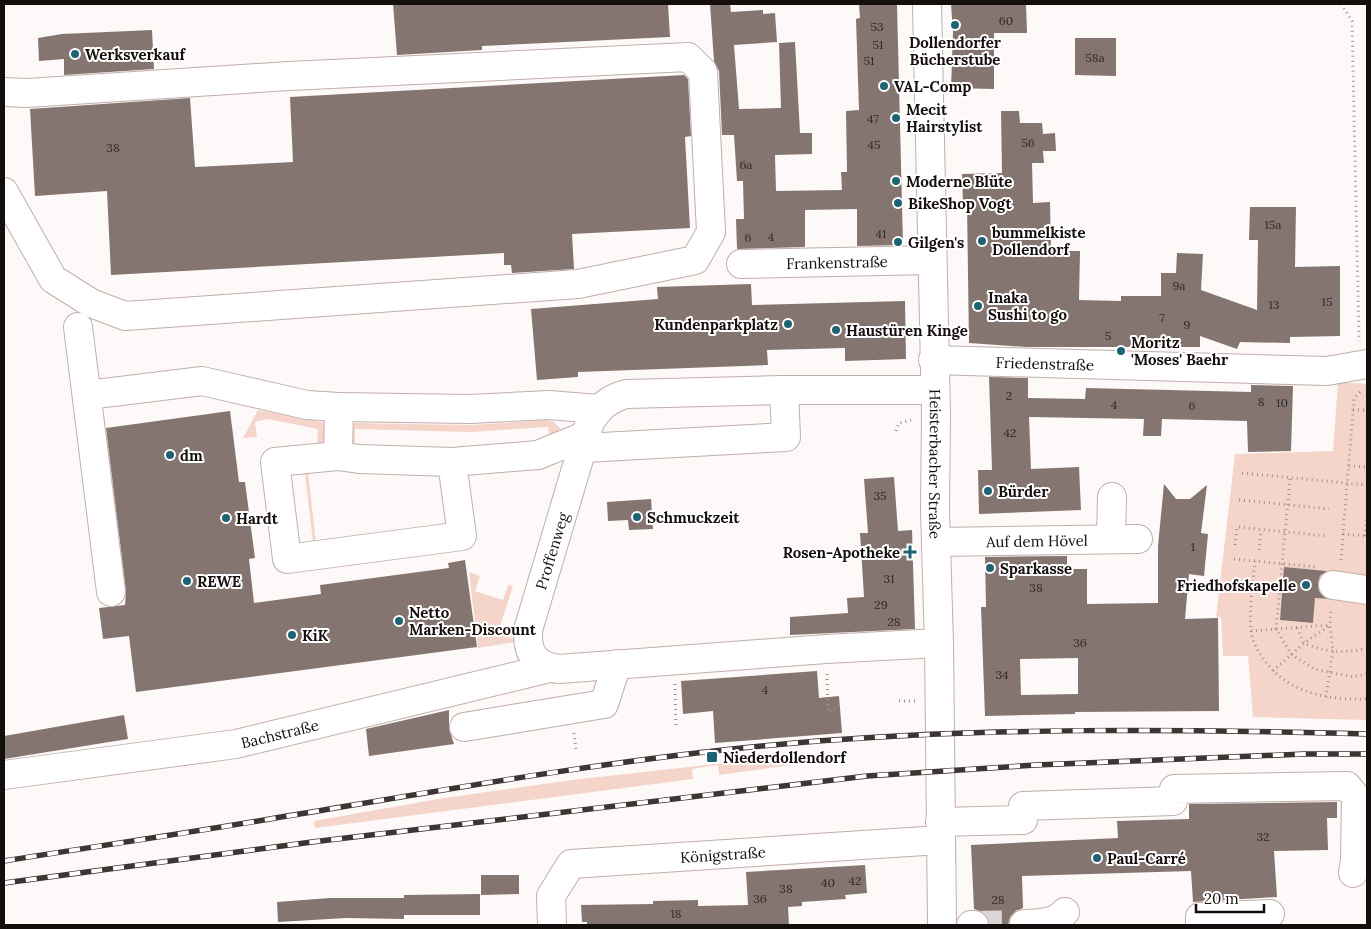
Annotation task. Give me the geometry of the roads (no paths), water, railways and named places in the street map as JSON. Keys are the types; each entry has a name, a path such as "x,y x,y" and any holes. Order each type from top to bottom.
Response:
{"street":[{"name":"Heisterbacher Straße","path":"927,4 935,390 942,925"},
{"path":"4,92 688,57 703,72 711,232 695,260 578,284 125,316 92,303 53,280 4,192"},
{"name":"Frankenstraße","path":"741,264 932,260"},
{"path":"78,327 88,395 111,592"},
{"name":"Friedenstraße","path":"934,360 1327,370 1363,373"},
{"path":"88,395 202,382 307,405 339,408 470,410 549,406 598,410 612,398 626,394 784,390 935,390"},
{"path":"452,462 462,536 287,558 275,462 338,456 359,459 452,462 538,455 585,442 786,437 784,390"},
{"path":"338,456 339,408"},
{"name":"Proffenweg","path":"550,668 541,665 531,655 528,648 528,630 590,422 598,410"},
{"path":"1111,539 1112,497"},
{"name":"Auf dem Hövel","path":"936,542 1138,539"},
{"path":"1333,571 1367,590"},
{"path":"550,668 939,643"},
{"path":"464,727 604,704 617,664"},
{"name":"Bachstraße","path":"4,775 236,744 550,668"},
{"path":"940,831 1023,820 1024,806 1173,801 1174,789 1347,786 1356,797 1353,873"},
{"name":"Königstraße","path":"552,925 551,896 571,864 940,831"},
{"path":"1024,924 1046,923 1061,918 1065,912"},
{"path":"1200,925 1200,917 1270,914"}],"tunnel":[{"path":"974,925 1024,924"}],"railway":[{"path":"4,861 237,825 466,786 597,766 729,749 867,738 1010,732 1152,730 1367,734"},
{"path":"4,883 312,842 867,776 1036,765 1304,754 1367,754"}],"place":[{"name":"Dollendorfer Bücherstube","path":"955,25"},
{"name":"Werksverkauf","path":"75,54"},
{"name":"VAL-Comp","path":"884,86"},
{"name":"Mecit Hairstylist","path":"896,118"},
{"name":"Moderne Blüte","path":"896,181"},
{"name":"BikeShop Vogt","path":"898,203"},
{"name":"bummelkiste Dollendorf","path":"982,241"},
{"name":"Gilgen's","path":"898,242"},
{"name":"Inaka Sushi to go","path":"978,306"},
{"name":"Kundenparkplatz","path":"788,324"},
{"name":"Haustüren Kinge","path":"836,330"},
{"name":"Moritz 'Moses' Baehr","path":"1121,351"},
{"name":"dm","path":"170,455"},
{"name":"Bürder","path":"988,491"},
{"name":"Schmuckzeit","path":"637,517"},
{"name":"Hardt","path":"226,518"},
{"name":"Rosen-Apotheke","path":"910,552"},
{"name":"Sparkasse","path":"990,568"},
{"name":"REWE","path":"187,581"},
{"name":"Friedhofskapelle","path":"1306,585"},
{"name":"Netto Marken-Discount","path":"399,621"},
{"name":"KiK","path":"292,635"},
{"name":"Niederdollendorf","path":"712,757"},
{"name":"Paul-Carré","path":"1097,858"}]}
